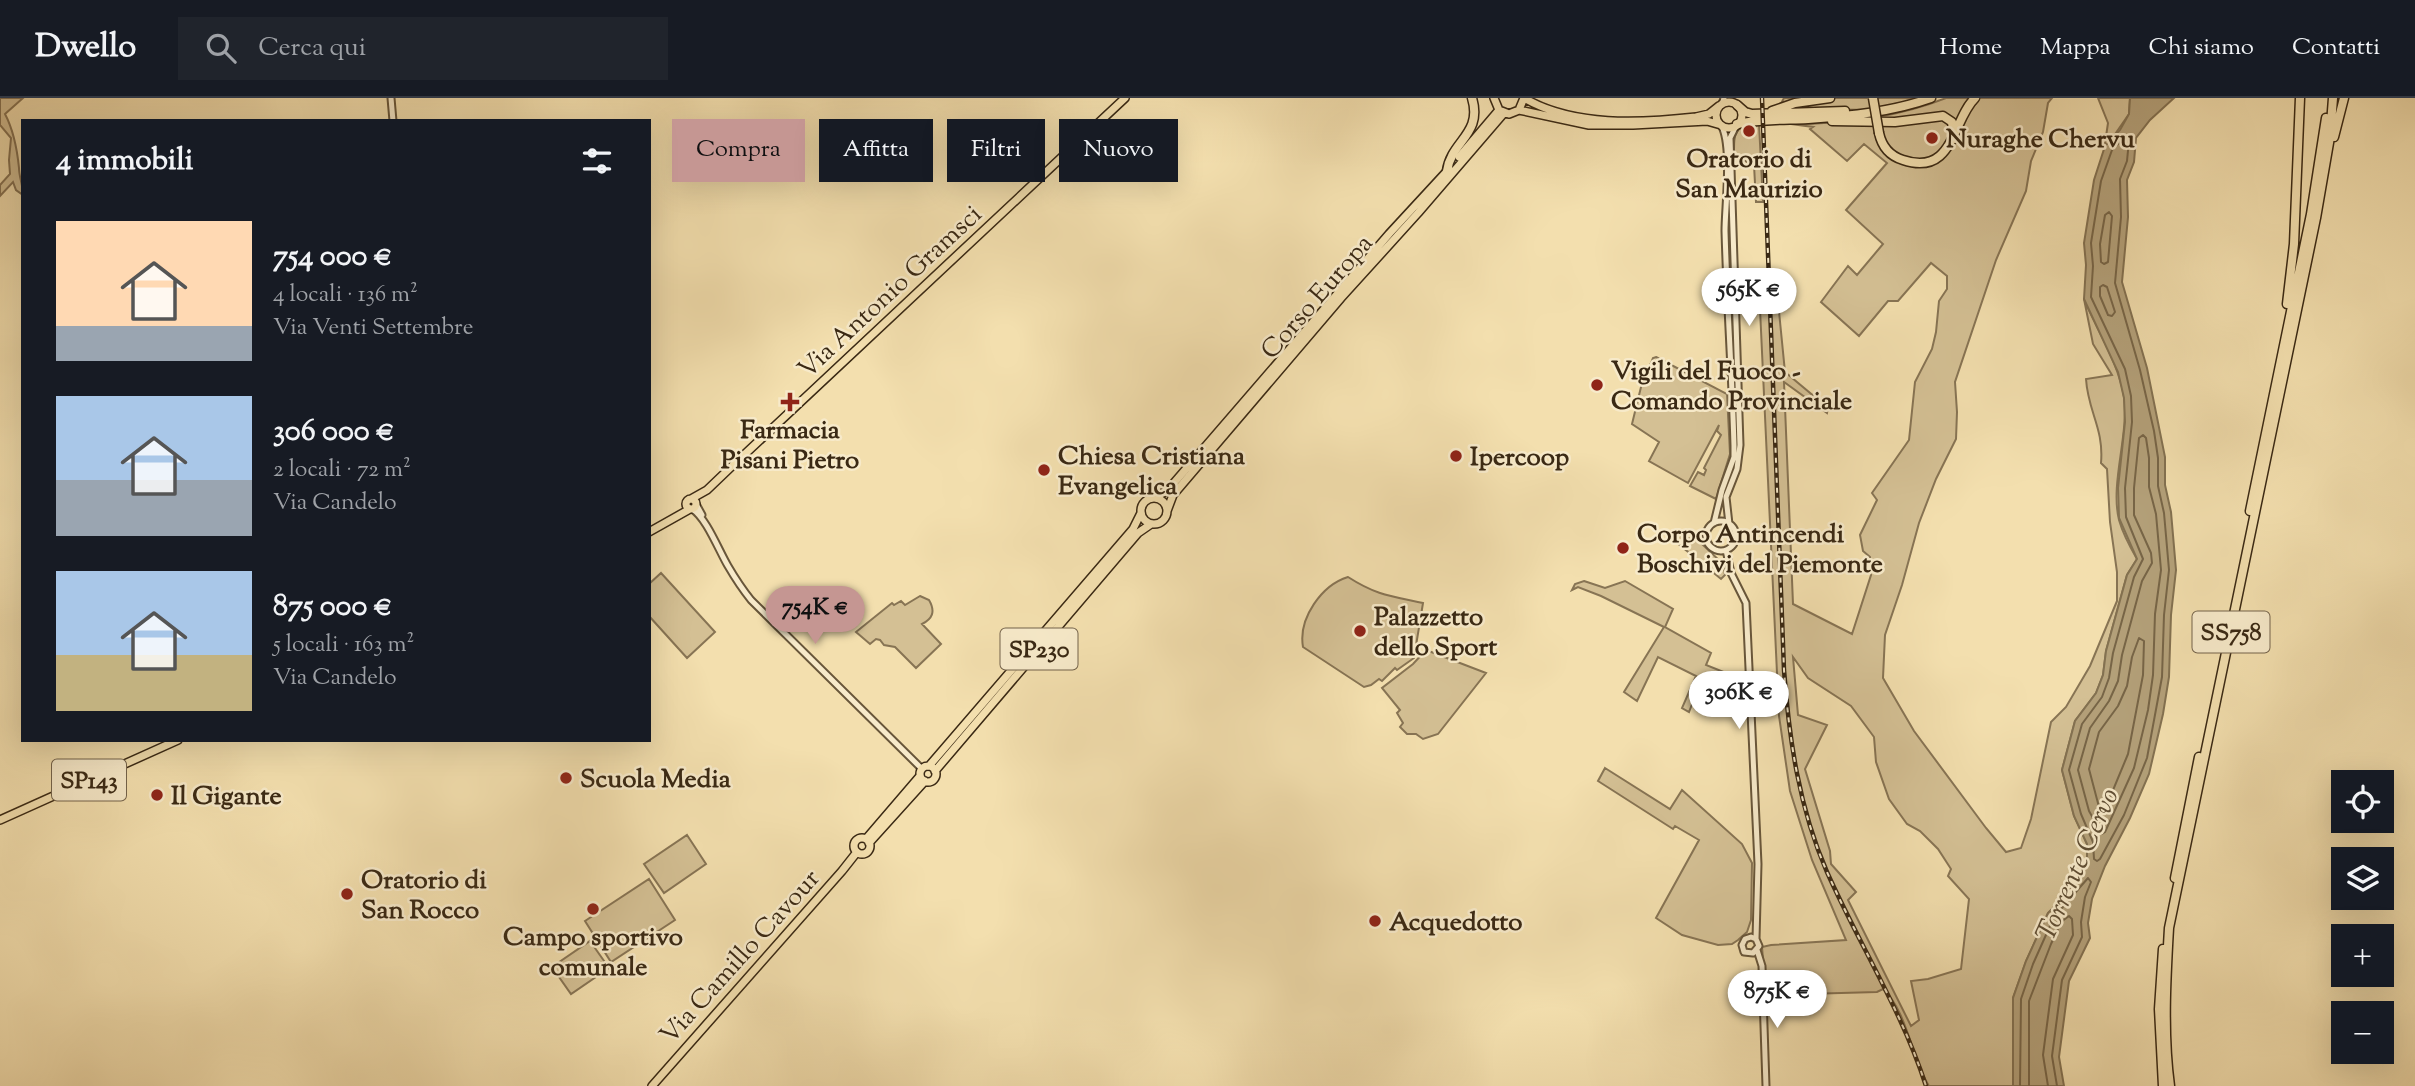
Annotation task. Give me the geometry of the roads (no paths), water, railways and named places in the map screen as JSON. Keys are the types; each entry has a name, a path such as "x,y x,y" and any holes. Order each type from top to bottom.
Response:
{"highway":[{"path":"1447,171 1448,162 1472,128 1475,115 1472,98"},
{"path":"1766,113 1795,103 1830,98"},
{"path":"1873,98 1882,145 1896,158 1913,163 1932,160 1941,154 1954,139 1966,108 1975,98"},
{"path":"1805,119 1901,107 1931,98"},
{"name":"SS758","path":"2163,1086 2159,1009 2165,929 2276,386 2294,244 2300,98"},
{"path":"2276,386 2311,215 2331,98"},
{"name":"SS758","path":"2170,1086 2166,1009 2169,928 2311,243 2328,145 2331,98"},
{"path":"2328,145 2333,139 2344,98"},
{"path":"1735,102 1745,112 1869,112"},
{"path":"1737,124 1757,120 1805,119 1895,122 1943,116 1952,122 1954,139"}],"main road":[{"name":"Via Antonio Gramsci","path":"651,529 692,505 1125,98"},
{"path":"1493,98 1502,111 1514,113 1519,110 1524,98 1561,114 1606,120 1696,117 1709,114 1722,102 1735,102 1742,113 1737,124 1729,128 1707,121 1589,125 1519,110"},
{"path":"1721,125 1716,116 1722,102"},
{"name":"Corso Europa","path":"1153,498 1167,491 1389,234 1502,111"},
{"name":"Corso Europa","path":"1167,511 1173,495 1350,288 1418,213 1502,111"},
{"path":"1153,498 1164,503 1167,511 1162,522 1144,525 1141,513 1145,501 1153,498"},
{"name":"Via Camillo Cavour","path":"856,852 866,853 869,849 868,841 1138,533 1144,525 1141,513"},
{"name":"SP143","path":"0,820 174,742"},
{"name":"Via Camillo Cavour","path":"856,852 854,848 858,838 868,841"},
{"name":"Via Camillo Cavour","path":"652,1086 856,852"}],"street":[{"path":"391,98 393,119"},
{"path":"1721,125 1725,132 1726,146 1725,231 1734,446 1731,467 1714,523 1707,533 1707,541 1717,550 1726,550 1735,541 1735,531 1729,524 1725,503 1740,457 1730,138 1737,124"},
{"path":"692,505 706,521 705,524 728,567 751,600 926,773"},
{"path":"1714,523 1729,524"},
{"path":"1726,550 1731,573 1746,603 1758,864 1756,939 1762,966 1766,1086"},
{"path":"1757,913 1749,937 1742,945 1743,950 1756,961 1762,975"},
{"path":"1749,937 1756,939"},
{"path":"1749,954 1757,950"}],"water":[{"path":"2130,98 2174,98 2150,120 2136,138 2134,162 2127,180 2128,217 2122,282 2147,368 2165,457 2165,485 2171,512 2176,570 2169,677 2149,774 2092,899 2088,923 2090,938 2069,981 2059,1057 2064,1086 2013,1086 2013,998 2048,913 2068,893 2087,858 2087,844 2074,816 2062,770 2075,721 2096,693 2103,675 2106,651 2127,575 2137,559 2119,518 2118,488 2125,422 2124,398 2118,372 2084,299 2084,243 2094,180 2105,146 2120,130 2129,114"}],"railway":[{"path":"1762,98 1784,670 1792,747 1802,798 1817,848 1839,899 1905,1031 1926,1086"}],"place":[{"name":"Oratorio di San Maurizio","path":"1749,131"},
{"name":"Nuraghe Chervu","path":"1932,138"},
{"name":"Vigili del Fuoco - Comando Provinciale","path":"1597,385"},
{"name":"Farmacia Pisani Pietro","path":"790,402"},
{"name":"Ipercoop","path":"1456,456"},
{"name":"Chiesa Cristiana Evangelica","path":"1044,470"},
{"name":"Corpo Antincendi Boschivi del Piemonte","path":"1623,548"},
{"name":"Palazzetto dello Sport","path":"1360,631"},
{"name":"Scuola Media","path":"566,778"},
{"name":"Il Gigante","path":"157,795"},
{"name":"Oratorio di San Rocco","path":"347,894"},
{"name":"Campo sportivo comunale","path":"593,909"},
{"name":"Acquedotto","path":"1375,921"}],"water label":[{"name":"Torrente Cervo","path":"2076,864"}]}
